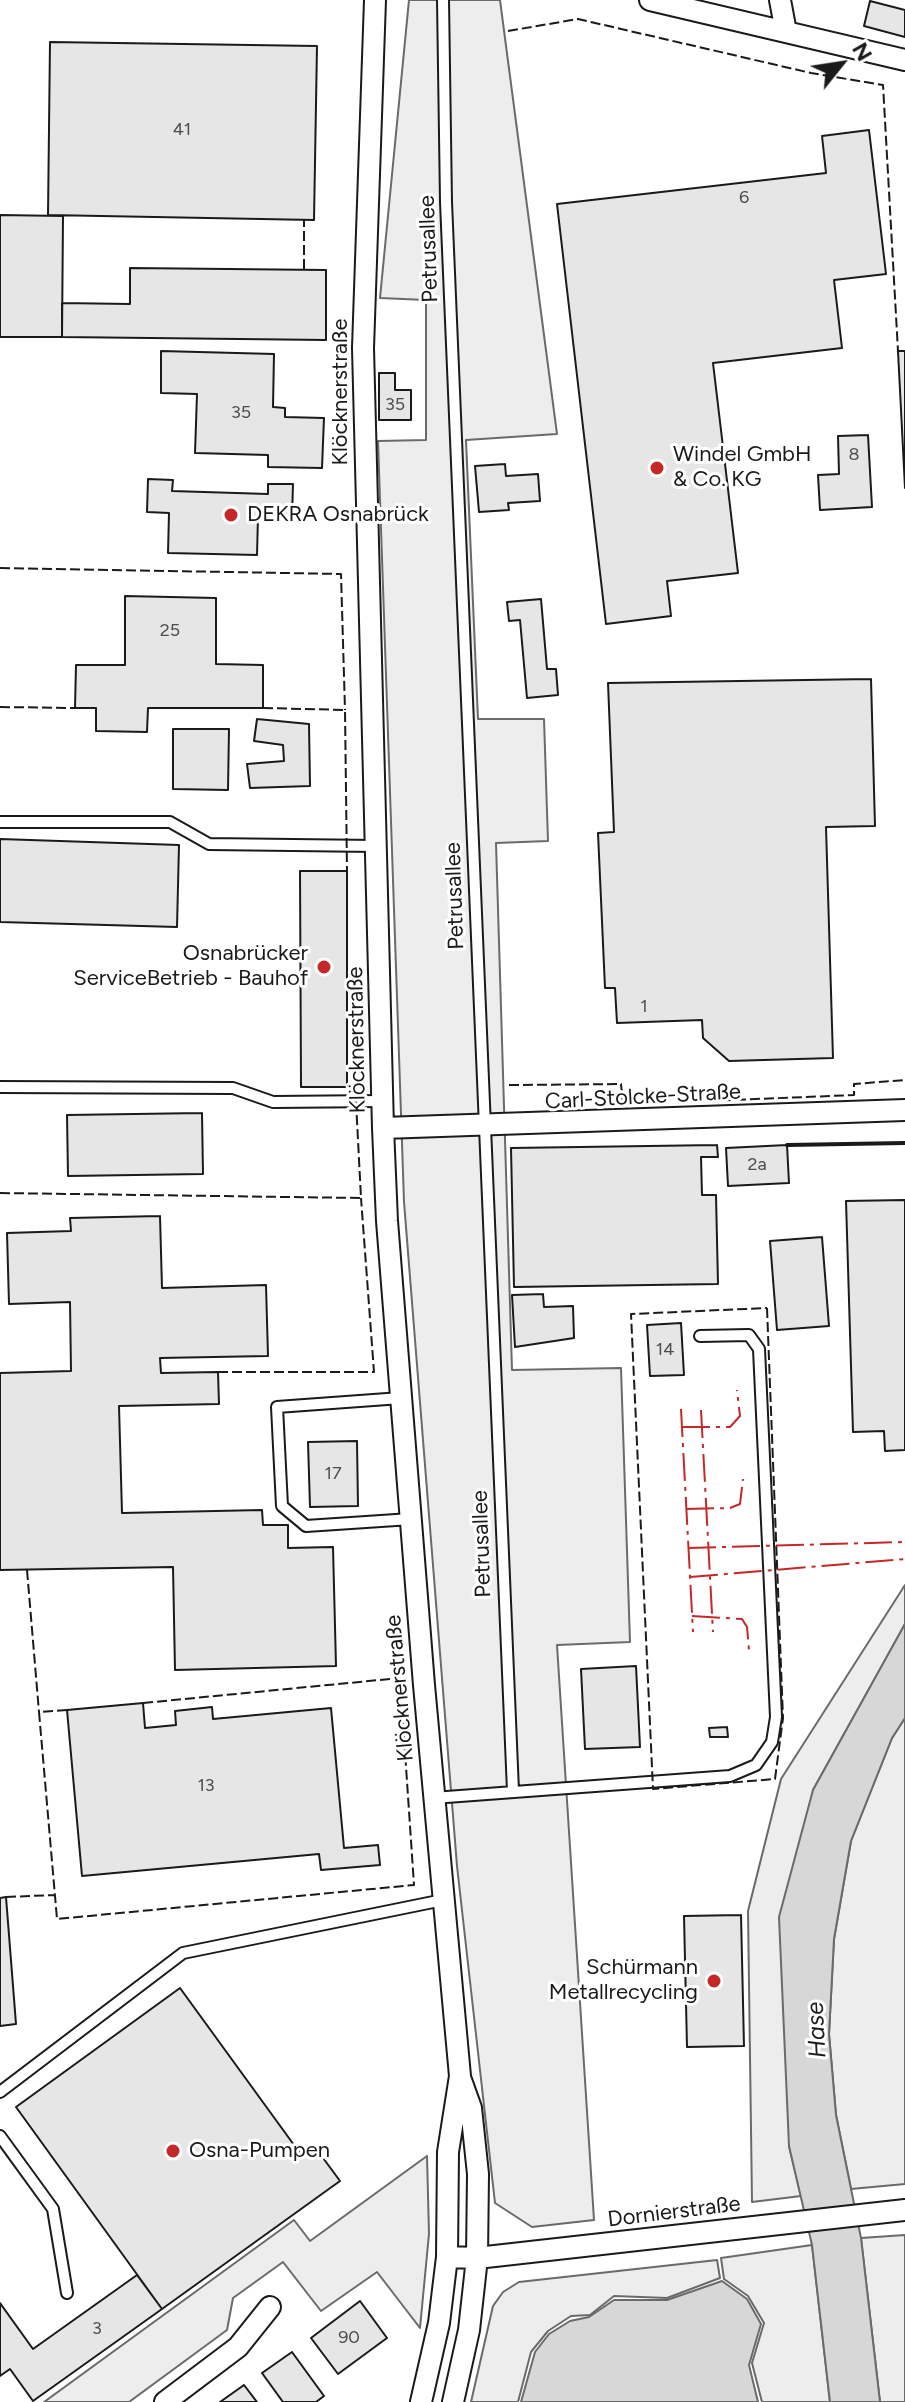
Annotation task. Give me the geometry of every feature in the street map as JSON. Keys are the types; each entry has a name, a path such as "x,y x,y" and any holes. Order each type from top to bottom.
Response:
{"street":[{"name":"Klöcknerstraße","path":"375,0 363,348 383,1128 433,1798 460,2076 471,2108 478,2174 477,2258 469,2330 453,2402"},
{"path":"650,0 905,60"},
{"path":"780,0 786,32"},
{"name":"Carl-Stolcke-Straße","path":"383,1128 485,1127 905,1110"},
{"name":"Klöcknerstraße","path":"421,2402 439,2323 447,2257 448,2152 460,2076"},
{"name":"Dornierstraße","path":"447,2257 477,2258 905,2210"},
{"path":"165,2402 238,2347 270,2307"}],"lane":[{"name":"Petrusallee","path":"443,0 446,202 513,1791"},
{"path":"0,822 170,822 209,844 376,846"},
{"path":"0,1087 233,1088 273,1102 382,1101"},
{"path":"433,1798 730,1776 756,1765 772,1742 776,1717 759,1349 749,1335 700,1336"},
{"path":"401,1398 277,1407 282,1506 306,1526 411,1519"},
{"path":"0,2092 183,1953 443,1900"},
{"path":"0,2136 53,2209 67,2293"}],"shaded area":[{"path":"409,0 500,0 557,434 466,440 478,719 544,719 548,841 496,843 512,1370 621,1368 630,1642 557,1645 594,2220 532,2227 495,2203 457,1866 404,1202 378,441 426,440 426,300 380,298"},
{"path":"905,1585 905,1624 813,1790 789,2146 801,2196 752,2202 748,1911 781,1779"},
{"path":"905,1718 905,2184 851,2189 836,2115 829,2034 834,1939 851,1841 892,1738"},
{"path":"427,2156 429,2234 420,2328 377,2272 321,2311 283,2262 233,2298 227,2330 129,2402 44,2402 294,2220 310,2241"},
{"path":"905,2235 905,2402 880,2402 861,2238"},
{"path":"812,2245 830,2402 762,2402 752,2363 764,2323 748,2296 724,2279 721,2258"},
{"path":"717,2260 720,2278 667,2298 614,2296 590,2315 571,2316 548,2331 531,2352 518,2402 471,2402 493,2306 503,2292 519,2282"}],"water":[{"name":"Hase","path":"905,1624 905,1718 892,1738 851,1841 834,1939 829,2034 836,2115 861,2238 880,2402 830,2402 812,2245 789,2146 779,1917 813,1790"},
{"path":"722,2281 747,2299 761,2324 749,2365 758,2402 521,2402 535,2352 549,2334 570,2321 589,2317 614,2300 667,2300"}],"building":[{"path":"870,1 905,10 905,37 864,26"},
{"path":"50,42 317,46 314,220 48,215"},
{"name":"Windel GmbH & Co. KG","path":"869,130 886,274 834,280 842,348 713,363 738,573 667,581 671,616 606,624 557,204 826,173 822,136"},
{"path":"0,215 63,216 62,337 0,337"},
{"path":"130,268 326,270 326,340 62,337 62,303 130,304"},
{"path":"161,351 274,354 273,407 285,408 285,417 324,418 322,468 268,467 268,455 195,453 197,394 161,393"},
{"path":"898,351 905,351 905,488"},
{"path":"379,373 395,373 395,390 411,390 411,420 379,420"},
{"path":"868,435 872,507 820,510 818,475 839,474 838,436"},
{"path":"505,464 506,476 538,474 540,501 508,503 509,510 479,512 475,466"},
{"name":"DEKRA Osnabrück","path":"148,479 173,480 172,491 268,494 268,484 293,484 292,518 258,517 257,555 168,553 169,513 147,512"},
{"path":"125,596 216,598 216,664 263,665 263,708 148,708 147,732 96,731 96,708 75,708 76,665 125,665"},
{"path":"541,599 547,669 556,669 558,695 527,698 520,620 509,621 507,602"},
{"path":"871,679 875,826 826,827 833,1058 729,1061 703,1038 702,1020 617,1023 615,988 605,988 598,833 614,832 608,683"},
{"path":"257,719 309,724 310,786 250,788 247,764 284,761 283,745 254,741"},
{"path":"173,729 229,729 228,790 173,789"},
{"path":"0,839 179,845 177,927 0,922"},
{"name":"Osnabrücker ServiceBetrieb - Bauhof","path":"300,871 347,871 347,1087 301,1087"},
{"path":"202,1113 203,1174 68,1176 67,1115"},
{"path":"717,1145 718,1157 701,1157 702,1195 716,1195 718,1284 514,1287 511,1148"},
{"path":"787,1145 789,1183 728,1186 726,1148"},
{"path":"905,1200 905,1450 885,1451 884,1431 853,1432 846,1201"},
{"path":"160,1216 162,1288 266,1285 268,1356 160,1358 161,1373 218,1372 219,1404 119,1406 122,1513 262,1510 263,1525 288,1525 288,1548 333,1547 336,1666 175,1670 173,1567 0,1570 0,1373 71,1371 70,1302 9,1304 7,1233 71,1231 70,1218"},
{"path":"822,1237 829,1326 777,1330 770,1241"},
{"path":"543,1294 544,1307 573,1306 574,1338 515,1347 512,1295"},
{"path":"681,1323 684,1375 650,1376 647,1325"},
{"path":"357,1441 358,1506 310,1507 308,1442"},
{"path":"636,1666 640,1747 585,1749 581,1669"},
{"path":"143,1703 145,1728 176,1725 175,1711 212,1707 213,1719 331,1708 344,1848 378,1845 380,1865 321,1870 319,1854 82,1876 67,1710"},
{"path":"727,1727 728,1737 710,1737 709,1728"},
{"path":"6,1897 16,2024 0,2026 0,1898"},
{"name":"Schürmann Metallrecycling","path":"741,1915 744,2046 687,2047 684,1916"},
{"name":"Osna-Pumpen","path":"180,1988 302,2156 315,2147 340,2181 162,2309 16,2107"},
{"path":"137,2275 162,2309 33,2401 10,2369 0,2376 0,2303 33,2349"},
{"path":"360,2301 387,2338 338,2374 311,2338"},
{"path":"292,2352 324,2396 316,2402 283,2402 262,2373"},
{"path":"244,2385 257,2402 220,2402"}],"fence":[{"path":"508,31 578,19 811,73 883,85 898,351"},
{"path":"304,220 304,269"},
{"path":"0,568 341,574 345,710"},
{"path":"0,707 75,708"},
{"path":"263,708 345,710 347,871"},
{"path":"0,1193 361,1198 354,1063 348,1063"},
{"path":"708,1101 854,1095 854,1084 905,1080"},
{"path":"509,1085 621,1084 623,1104 667,1102"},
{"path":"218,1372 374,1372 361,1198"},
{"path":"767,1308 783,1718 775,1779 653,1789 631,1314 767,1308"},
{"path":"27,1570 39,1712"},
{"path":"67,1710 39,1712 57,1919 414,1885 400,1678 143,1703"},
{"path":"6,1897 55,1895"}],"wall":[{"path":"787,1145 905,1143"}],"power":[{"path":"682,1427 730,1427 740,1416 737,1390"},
{"path":"681,1409 693,1632"},
{"path":"701,1410 713,1632"},
{"path":"686,1509 730,1508 740,1504 743,1479"},
{"path":"688,1548 905,1542"},
{"path":"690,1577 905,1559"},
{"path":"692,1616 742,1619 747,1627 749,1650"}],"place":[{"name":"Windel GmbH & Co. KG","path":"657,468"},
{"name":"DEKRA Osnabrück","path":"231,515"},
{"name":"Osnabrücker ServiceBetrieb - Bauhof","path":"324,967"},
{"name":"Schürmann Metallrecycling","path":"714,1981"},
{"name":"Osna-Pumpen","path":"173,2151"}]}
